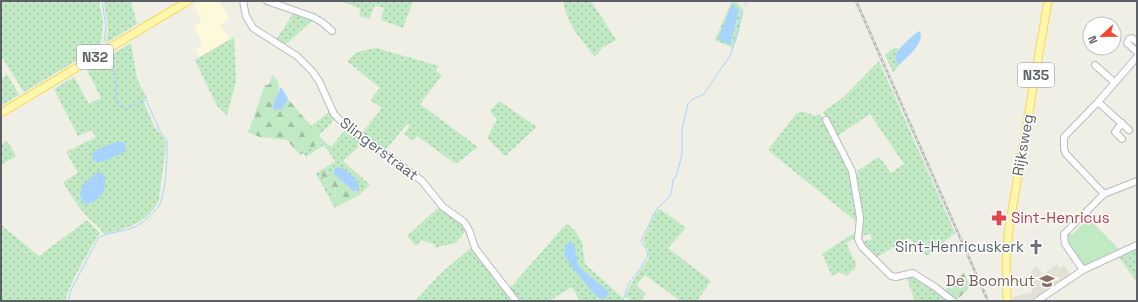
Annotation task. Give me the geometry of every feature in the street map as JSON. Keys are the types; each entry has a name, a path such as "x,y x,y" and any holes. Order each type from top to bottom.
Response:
{"main road":[{"name":"N32","path":"1,113 188,1"},
{"name":"Rijksweg","path":"1007,301 1006,259 1009,228 1048,1"},
{"name":"Rijksweg","path":"1007,279 1010,301"}],"street":[{"name":"Slingerstraat","path":"243,1 246,16 253,28 297,56 312,71 319,81 334,114 340,120 422,181 443,207 464,222 475,248 516,301"},
{"path":"267,1 313,17 332,31"},
{"path":"1137,42 1132,38 1127,43 1137,52"},
{"path":"1104,194 1066,154 1063,144 1064,138 1137,57"},
{"path":"1095,65 1114,82"},
{"path":"1098,102 1129,130"},
{"path":"826,120 852,171 860,218 858,239 862,247 891,276 896,277 913,273 953,301"},
{"path":"1122,123 1115,132 1122,139"},
{"path":"1083,270 1065,244 1064,234 1104,194 1137,181"},
{"path":"1037,301 1083,270 1137,245"}],"shaded area":[{"path":"199,1 219,1 230,19 220,25 230,39 200,57 195,49 203,44 194,26 202,21 193,5"},
{"name":"De Boomhut","path":"1057,264 1060,268 1064,265 1071,275 1033,301 1013,301 1013,297 1032,292 1031,271 1037,266 1043,274"}],"green space":[{"path":"1,1 99,1 103,22 101,46 24,92 1,56"},
{"path":"104,1 131,1 137,24 106,43 108,30"},
{"path":"413,1 403,28 381,20 384,8 375,5 369,19 359,16 361,9 344,2"},
{"path":"563,1 591,1 616,40 603,47 595,57 571,25"},
{"path":"732,1 735,1 743,9 733,48 715,40"},
{"path":"294,12 314,19 285,45 276,40"},
{"path":"234,37 236,81 227,115 217,106 195,60"},
{"path":"131,43 137,79 147,98 143,100 154,126 165,140 166,145 159,199 155,207 144,219 121,230 104,234 100,228 81,210 63,182 78,173 66,152 96,137 91,130 78,136 54,89 74,77 89,104 101,98 87,70"},
{"path":"895,47 898,49 896,57 899,65 893,72 885,55"},
{"path":"376,48 439,66 436,71 442,75 420,104 478,147 456,164 417,136 413,141 404,134 410,126 407,124 385,151 362,133 382,108 370,100 380,88 347,61 357,52"},
{"path":"879,61 955,233 927,256 909,238 874,259 861,242 872,239 870,234 859,237 861,220 857,171 877,158 881,159 891,173 904,164 870,114 836,137 823,112 844,97"},
{"path":"7,74 19,95 1,106 1,79"},
{"path":"272,75 278,82 279,86 272,107 275,110 282,109 288,99 323,140 300,155 287,140 260,137 247,132 250,128 265,84 269,85"},
{"path":"499,101 537,127 505,156 487,138 497,120 490,111"},
{"path":"330,111 335,119 319,135 311,126"},
{"path":"800,112 816,116 820,114 850,172 858,223 768,150 796,114"},
{"path":"347,128 366,140 343,161 370,185 358,196 354,192 357,191 358,183 341,168 334,170 334,174 326,170 322,176 338,206 335,208 316,174 335,161 324,145 306,157 303,153 323,140 331,147"},
{"path":"7,141 16,156 1,165 1,145"},
{"path":"326,170 334,174 358,196 338,206 322,176 322,173"},
{"path":"439,207 459,221 466,230 453,244 436,248 435,245 422,240 416,246 407,236"},
{"path":"660,209 686,228 668,248 711,281 697,301 681,301 645,275 636,285 646,294 640,301 631,301 625,296 634,279 649,258 648,250 643,241 655,213"},
{"path":"1088,218 1119,249 1085,265 1066,241 1067,234 1069,233 1072,235"},
{"path":"87,220 100,233 75,277 65,301 1,301 1,225 39,256"},
{"path":"567,223 575,231 582,242 585,264 624,299 623,301 580,301 572,287 549,301 518,301 509,289"},
{"path":"857,231 856,238 846,243 857,266 847,276 839,272 832,276 822,254"},
{"path":"472,247 514,301 415,301 441,273"},
{"path":"1137,248 1137,282 1118,256"},
{"path":"964,273 971,287 955,301 943,292"},
{"path":"913,275 951,301 915,301 906,276"}],"water":[{"path":"732,4 739,10 730,45 718,39"},
{"path":"920,31 921,36 918,45 899,65 896,58 897,52 907,41"},
{"path":"280,88 282,88 288,99 282,109 275,110 272,107"},
{"path":"116,142 123,142 126,146 126,151 102,162 96,162 92,158 94,152 98,149"},
{"path":"338,167 352,175 359,188 354,192 334,174 334,170"},
{"path":"99,171 106,177 104,190 97,199 86,205 82,201 80,193 83,185"},
{"path":"570,242 574,244 578,264 581,269 608,291 609,294 606,298 599,298 595,295 571,266 564,254 565,246"}],"waterway":[{"path":"102,1 106,27 104,42"},
{"path":"745,6 747,1"},
{"path":"623,301 629,283 640,269 648,255 641,241 656,210 670,196 673,179 676,177 682,155 682,129 688,104 693,99 704,94 730,56 743,11"},
{"path":"68,301 71,290 99,237 130,229 144,221 158,207 165,184 167,140 161,133 146,100 127,109 118,105 116,101 116,81 111,58"}],"railway":[{"path":"856,1 988,301"}],"place":[{"name":"Sint-Henricus","path":"999,218"},
{"name":"Sint-Henricuskerk","path":"1036,247"},
{"name":"De Boomhut","path":"1047,281"}]}
